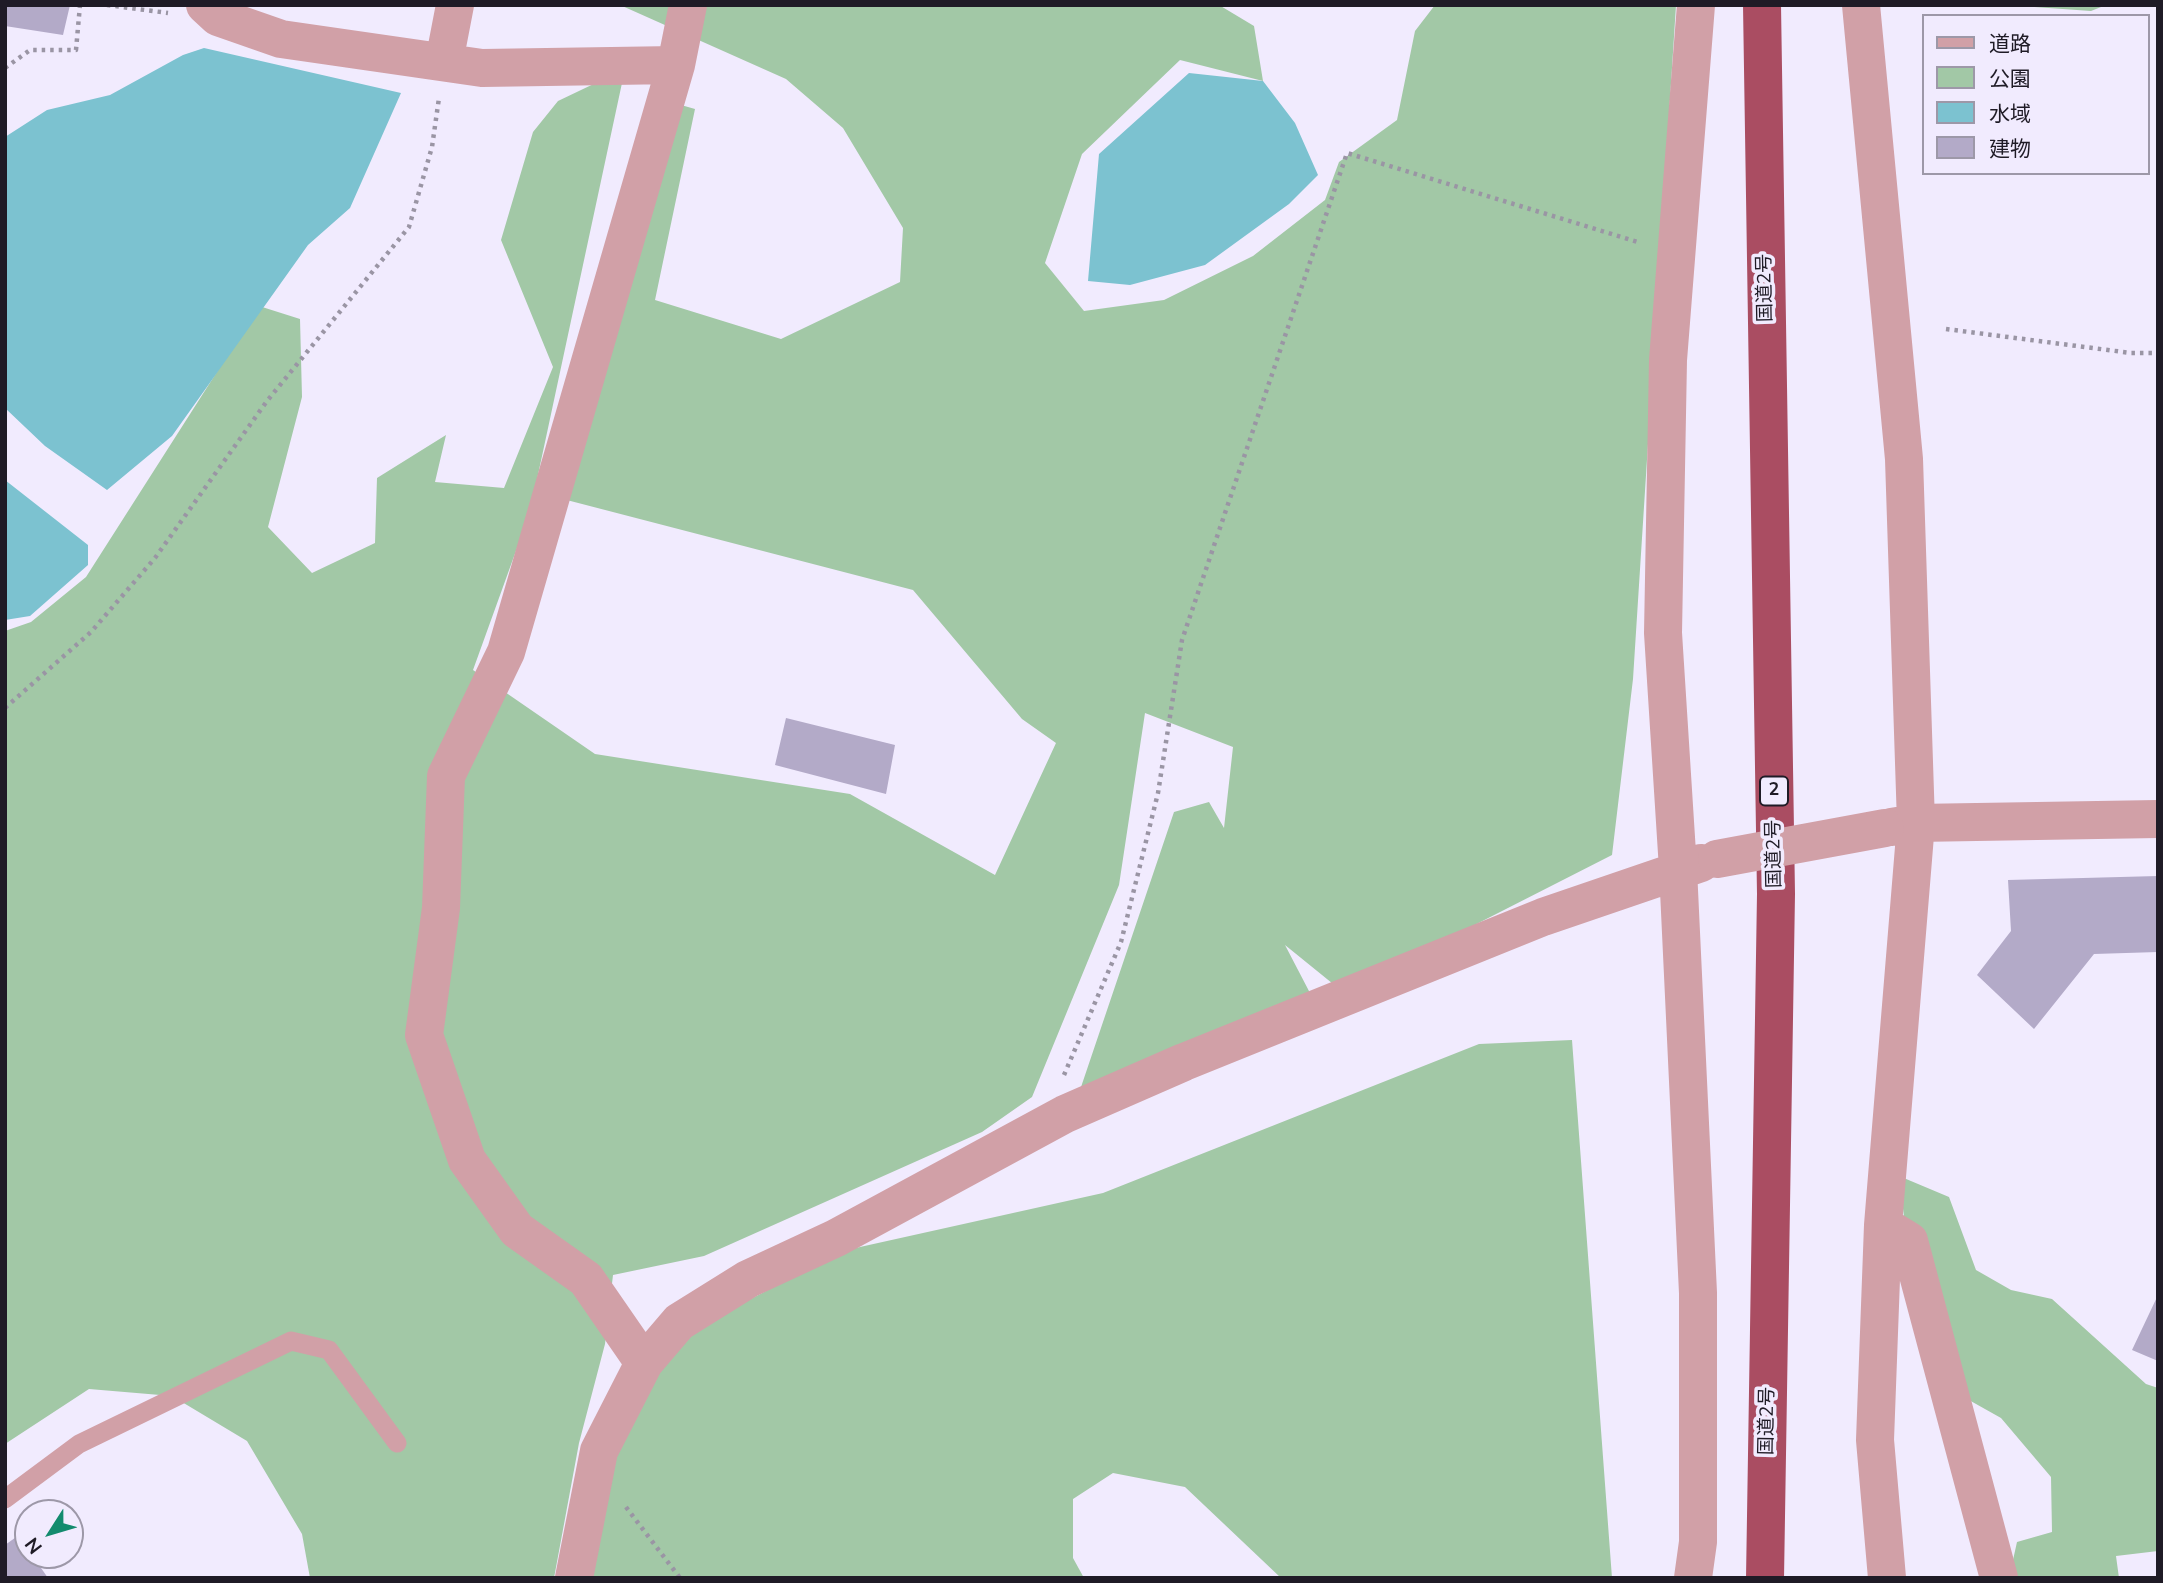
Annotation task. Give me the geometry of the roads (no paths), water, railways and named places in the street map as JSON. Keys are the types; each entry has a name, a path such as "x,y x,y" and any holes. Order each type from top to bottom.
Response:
{"highway":[{"name":"国道2号","path":"1762,5 1776,894 1765,1578"}],"street":[{"path":"444,62 455,5"},
{"path":"644,1363 586,1279 517,1230 467,1160 424,1035 441,908 446,776 506,652 676,65 688,5"},
{"path":"1693,1578 1698,1542 1698,1293 1678,869 1663,634 1667,373 1696,5"},
{"path":"1861,5 1905,459 1900,826 1875,1440 1887,1578"},
{"path":"211,11 281,39 482,68 676,65"},
{"path":"574,1578 599,1451 644,1363 679,1322 748,1279 836,1238 1065,1114 1184,1062 1530,923 1678,869 1717,859 1900,826 2158,819"},
{"path":"1883,1225 1909,1241 1999,1578"}],"lane":[{"path":"5,1499 79,1444 291,1341 329,1350 397,1443"}],"water":[{"path":"204,48 401,93 350,208 308,245 172,436 107,490 45,446 5,408 5,137 47,110 110,95 183,55"},
{"path":"1189,73 1263,81 1295,123 1318,175 1289,204 1205,265 1130,285 1088,281 1099,154"},
{"path":"5,480 88,545 88,565 30,616 5,620"}]}
